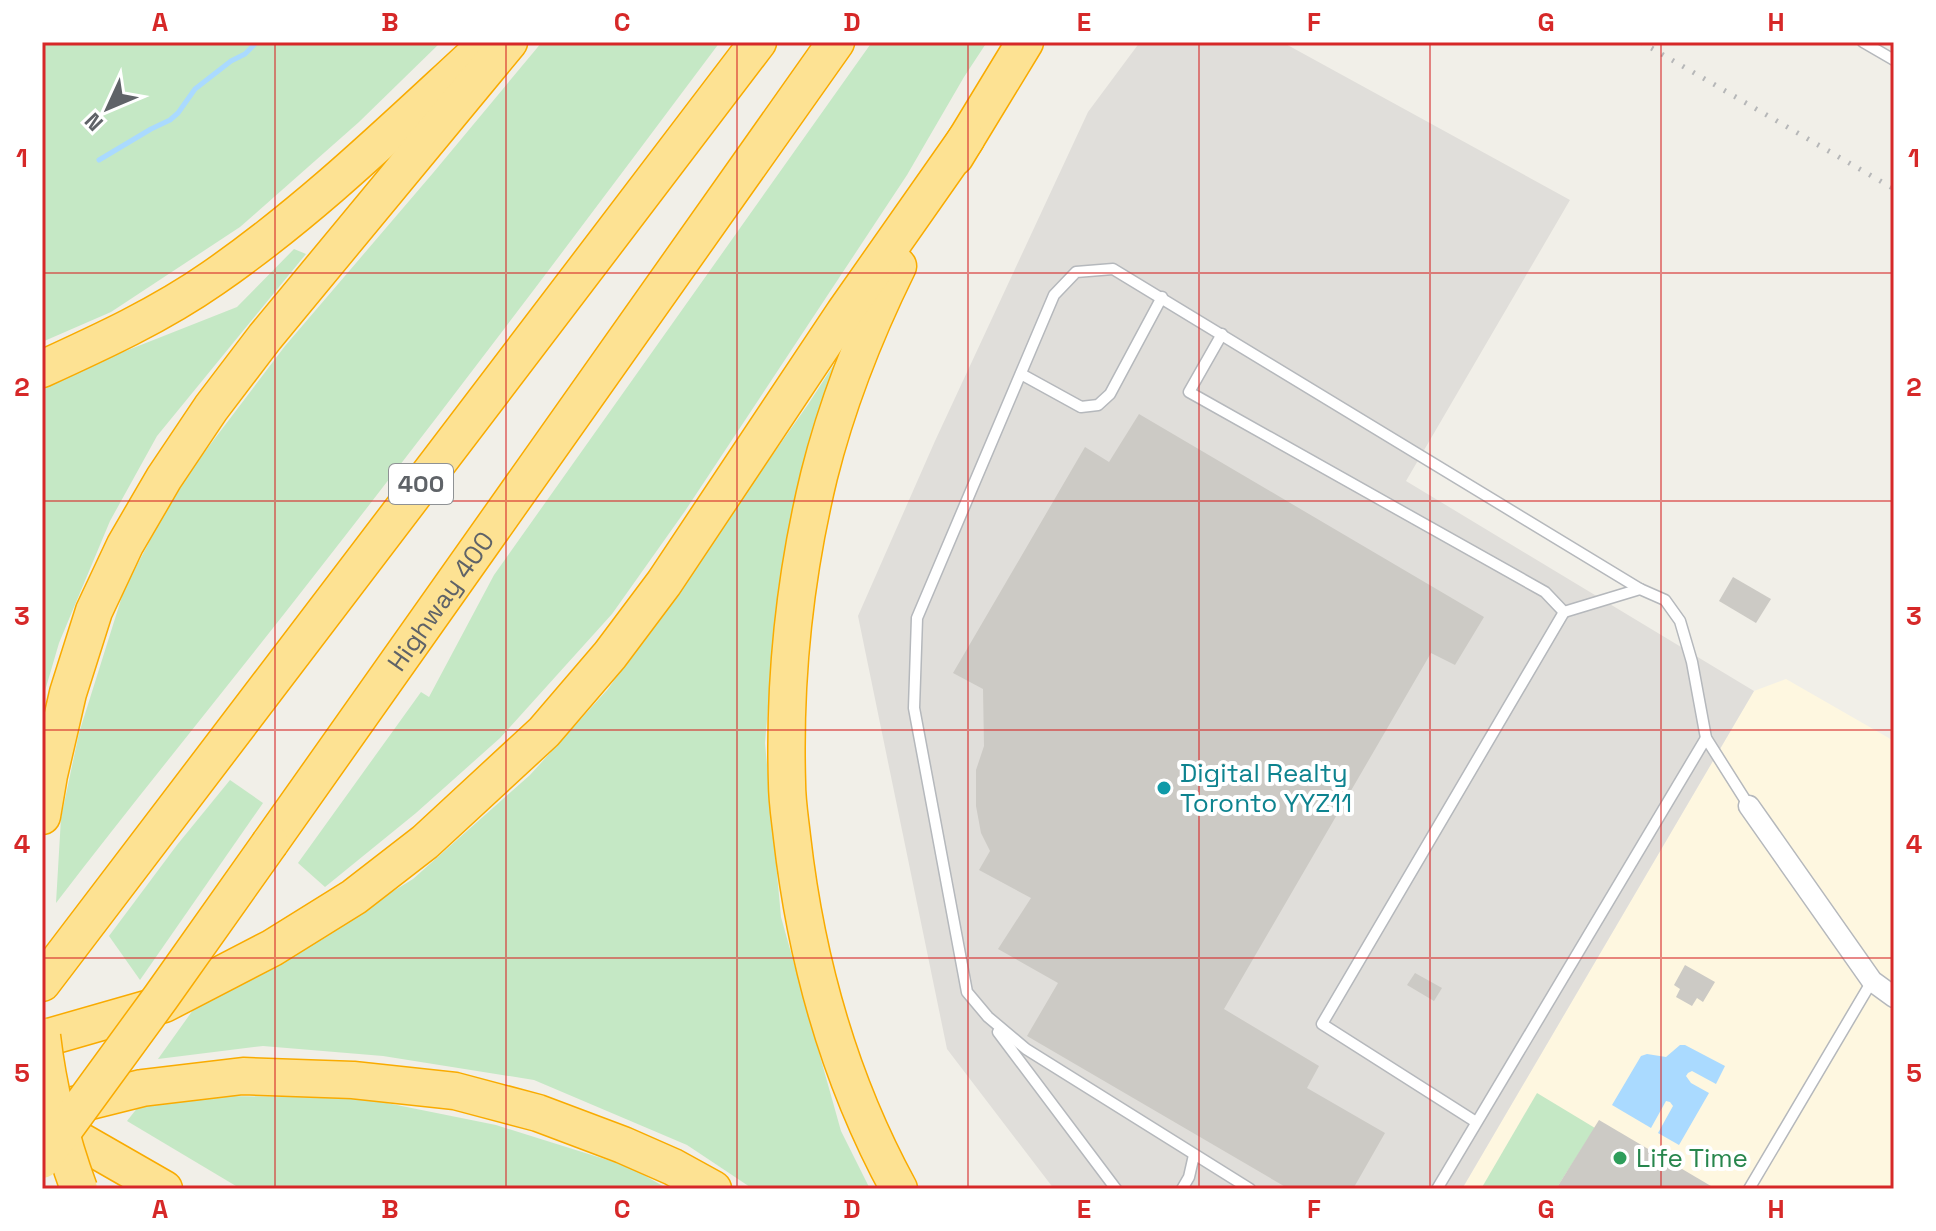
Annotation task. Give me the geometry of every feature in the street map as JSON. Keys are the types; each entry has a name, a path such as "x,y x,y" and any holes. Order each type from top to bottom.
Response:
{"highway":[{"path":"42,369 117,335 213,278 344,174 488,42"},
{"path":"42,816 68,693 94,611 125,545 164,478 211,408 265,337 509,42"},
{"name":"400","path":"42,983 758,42"},
{"name":"Highway 400","path":"42,1160 161,997 836,42"},
{"path":"899,1189 855,1095 821,995 798,885 788,799 789,674 800,574 819,476 876,310 919,222 1025,42"},
{"path":"79,1189 50,1087 42,1037 164,1004 284,941 354,897 425,842 544,732 610,655 664,583 844,313 966,139"},
{"path":"42,1116 142,1088 243,1076 353,1080 455,1091 538,1113 595,1134 673,1167 713,1189"},
{"path":"42,1116 164,1189"}],"street":[{"path":"1749,806 1872,981 1894,997"}],"lane":[{"path":"1863,42 1894,60"},
{"path":"1116,1189 967,992 914,708 917,618 1054,295 1076,272 1113,269 1640,589 1665,600 1680,621 1692,662 1706,738 1749,806"},
{"path":"1021,374 1081,407 1098,405 1110,394 1162,297"},
{"path":"1222,334 1189,392 1545,592 1564,612"},
{"path":"1476,1122 1322,1024 1564,612 1640,589"},
{"path":"1437,1189 1706,738"},
{"path":"1749,1189 1872,981"},
{"path":"988,1017 1026,1049 1250,1189"},
{"path":"1182,1189 1189,1177 1194,1155"}],"shaded area":[{"path":"1140,42 1282,42 1570,200 1406,481 1754,691 1462,1189 1054,1189 947,1049 858,616 935,441 1088,112"},
{"path":"1786,679 1894,741 1894,1189 1462,1189 1754,691"}],"green space":[{"path":"42,42 441,42 359,122 240,227 111,312 42,342"},
{"path":"542,42 720,42 398,468 56,903 61,818 79,733 124,590 178,487 285,346"},
{"path":"872,42 987,42 907,175 685,511 612,614 500,738 416,813 325,887 298,863 421,692 429,697 494,575"},
{"path":"294,249 306,254 157,436 110,521 59,643 42,701 42,384 237,307"},
{"path":"858,327 812,449 778,589 765,743 781,917 841,1131 870,1189 753,1189 687,1145 534,1080 383,1056 263,1046 158,1059 198,1003 276,963 413,879 530,775 608,689 809,403"},
{"path":"230,780 263,803 140,980 109,936"},
{"path":"1537,1093 1595,1128 1556,1189 1481,1189"},
{"path":"230,1096 362,1098 496,1125 630,1167 668,1189 241,1189 127,1121 142,1102"}],"water":[{"path":"1680,1045 1725,1066 1716,1084 1692,1071 1686,1076 1691,1083 1709,1093 1679,1145 1658,1133 1673,1106 1670,1102 1666,1101 1651,1128 1612,1105 1641,1056 1666,1057"}],"building":[{"name":"Digital Realty Toronto YYZ11","path":"1139,414 1484,617 1455,665 1431,653 1224,1009 1319,1066 1307,1088 1385,1133 1353,1189 1289,1189 1027,1036 1058,983 998,949 1031,898 979,870 990,851 981,833 976,806 976,770 984,746 983,689 953,673 1085,447 1109,462"},
{"path":"1733,577 1771,599 1756,623 1719,601"},
{"path":"1685,965 1715,982 1703,1002 1697,998 1692,1006 1676,997 1680,989 1674,985"},
{"path":"1415,973 1442,988 1434,1001 1407,985"},
{"name":"Life Time","path":"1599,1120 1716,1189 1556,1189"}],"waterway":[{"path":"99,160 170,120 195,89 257,42"}],"railway":[{"path":"1641,42 1894,189"}],"place":[{"name":"Digital Realty Toronto YYZ11","path":"1164,788"},
{"name":"Life Time","path":"1620,1158"}]}
